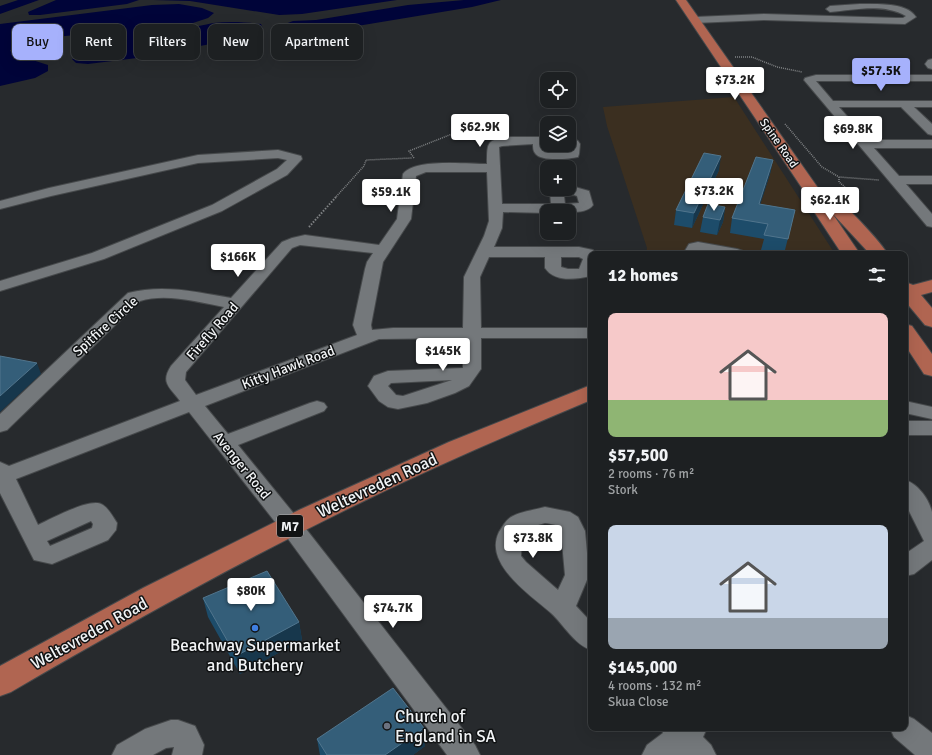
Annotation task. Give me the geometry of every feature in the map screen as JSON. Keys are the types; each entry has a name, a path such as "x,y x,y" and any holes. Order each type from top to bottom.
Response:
{"main road":[{"name":"Spine Road","path":"681,0 810,188 826,218 849,251"},
{"name":"Spine Road","path":"810,188 843,214 865,236 877,251"},
{"path":"908,291 932,286"},
{"path":"908,293 932,322"},
{"path":"908,334 932,369"},
{"name":"Weltevreden Road","path":"0,682 210,567 291,526 436,457 588,393"}],"street":[{"path":"766,17 780,12 882,7 900,10 907,18"},
{"path":"694,20 885,10 898,12 907,18"},
{"path":"766,17 822,19 843,26 858,28 893,25 907,18"},
{"path":"932,62 930,64 932,66"},
{"path":"806,75 932,78"},
{"path":"806,75 829,104 932,223"},
{"path":"829,104 932,104"},
{"path":"904,104 932,131"},
{"path":"470,373 472,368 472,277 496,225 492,147 500,142 540,141"},
{"path":"864,144 932,144"},
{"path":"540,152 547,155 573,154 573,152"},
{"path":"0,204 198,159 278,154 296,159 282,172 217,208 98,256 0,286"},
{"path":"367,337 362,330 362,325 371,275 375,262 404,219 409,176 413,172 426,168 494,168"},
{"path":"895,180 932,180"},
{"path":"496,208 540,208"},
{"path":"297,241 309,240 383,250"},
{"name":"Firefly Road","path":"192,404 176,384 175,376 286,246 297,241"},
{"path":"693,251 696,247 719,251"},
{"path":"483,252 579,252 586,253 588,255"},
{"path":"553,252 552,268 560,273 586,272 588,266"},
{"name":"Spitfire Circle","path":"0,425 131,299 138,295 155,292 235,304"},
{"name":"Kitty Hawk Road","path":"1,474 192,404 367,337 393,333 588,333"},
{"path":"36,366 57,370"},
{"name":"Avenger Road","path":"192,404 291,526 465,755"},
{"path":"224,443 317,407"},
{"path":"908,408 932,413"},
{"path":"908,428 932,428"},
{"path":"1,474 33,537"},
{"path":"908,491 912,494 932,535"},
{"path":"908,565 932,547"},
{"path":"562,608 588,636"},
{"path":"908,731 932,751"},
{"path":"127,755 165,735 179,732 185,735 189,745 187,755"},
{"path":"657,755 688,737"}],"path":[{"path":"738,63 734,58 752,57 777,67 806,75"},
{"path":"785,124 822,167 839,177 895,180"},
{"path":"297,241 364,166 366,160 414,158 409,151 452,134 492,133 500,142"},
{"path":"839,177 839,182 845,187"}],"shaded area":[{"path":"18,0 39,0 0,14 0,6"},
{"path":"56,0 139,0 127,4 40,15 29,15 28,12"},
{"path":"153,0 397,0 302,14 279,15 190,1"},
{"path":"464,0 501,0 472,7 363,25 285,24 293,21 316,20 408,5"},
{"path":"179,4 202,8 214,13 208,18 190,24 134,24 134,58 126,59 126,24 71,24 71,35 63,36 63,24 12,24 12,48 10,51 12,52 12,60 32,60 48,65 48,71 35,78 0,86 0,24 152,5"},
{"path":"219,22 261,24 208,24 208,44 200,46 200,25"},
{"path":"73,60 121,60 88,64 76,63"},
{"path":"734,97 833,251 646,251 647,248 607,126 603,107"}],"building":[{"path":"704,153 721,156 694,213 676,210"},
{"path":"756,157 773,160 759,204 795,210 788,239 764,235 768,224 732,218"},
{"path":"708,204 725,207 720,220 703,217"},
{"path":"0,356 37,363 0,396"},
{"name":"Beachway Supermarket and Butchery","path":"267,571 299,622 236,656 203,598"},
{"path":"393,688 424,728 385,755 327,755 317,739"}],"place":[{"name":"Beachway Supermarket and Butchery","path":"255,628"},
{"name":"Church of England in SA","path":"387,726"}]}
